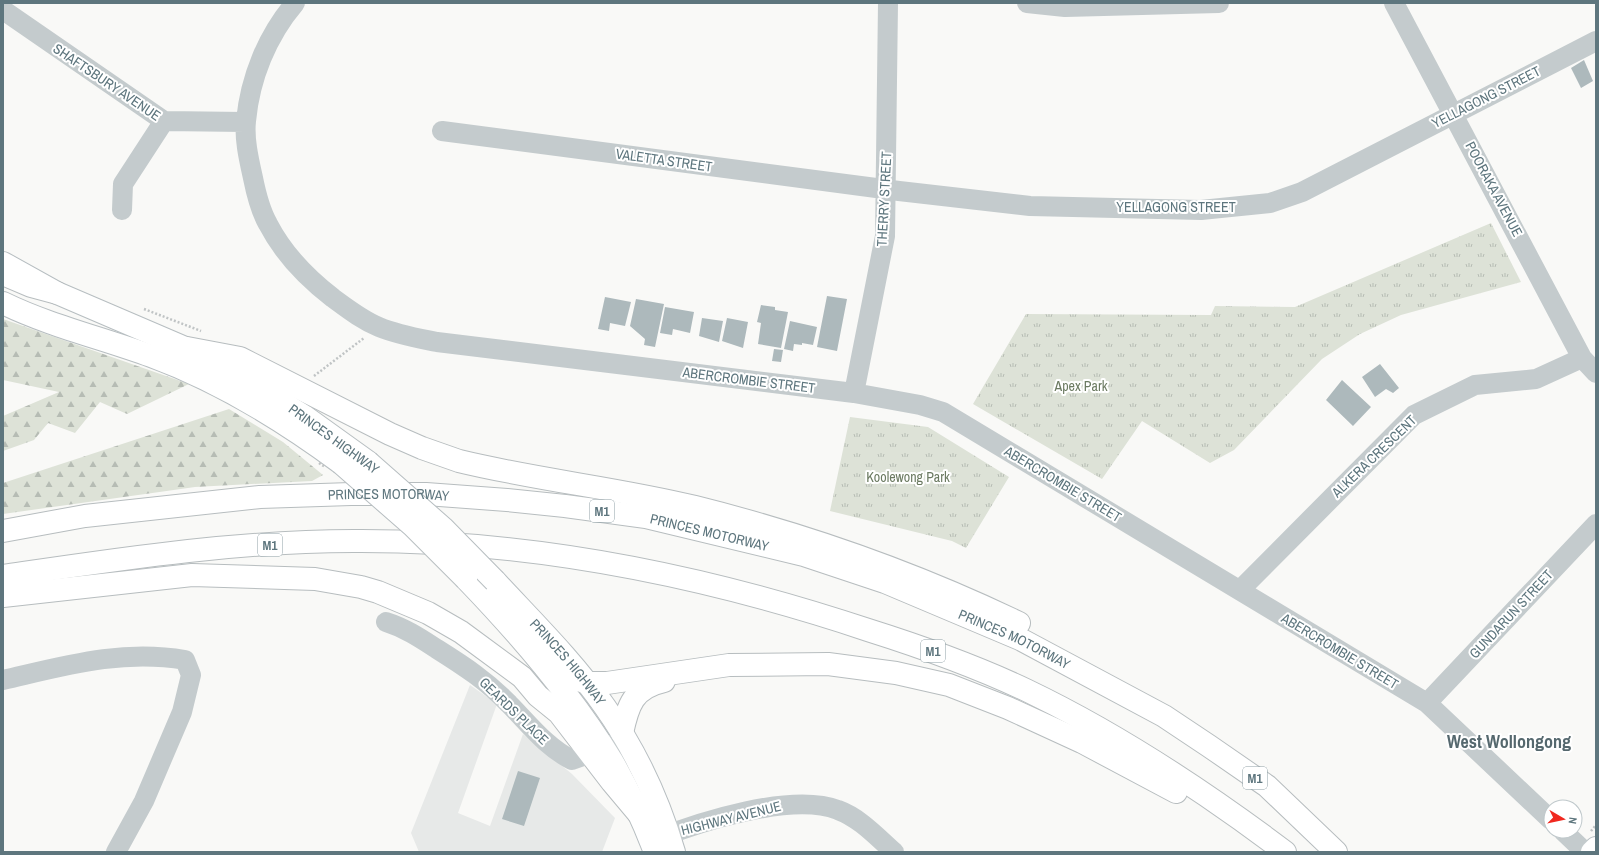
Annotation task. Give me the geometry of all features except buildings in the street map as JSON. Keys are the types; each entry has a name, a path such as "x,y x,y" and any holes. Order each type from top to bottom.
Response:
{"main road":[{"name":"PRINCES HIGHWAY","path":"3,263 57,293 186,348 298,412 329,432 368,462 443,528 557,647 588,683 606,708 622,733 658,803 662,845"},
{"path":"3,274 31,286 57,293"},
{"name":"PRINCES HIGHWAY","path":"3,303 43,320 99,337 179,368 254,405 303,435 341,463 413,526 503,617 562,689 596,749"},
{"path":"186,348 240,358 390,434 422,448 459,461 695,507 802,536 890,568 981,605 1064,647 1160,705 1164,716"},
{"name":"PRINCES MOTORWAY","path":"3,531 85,516 260,497 351,494 426,494 565,506 646,517 804,555 885,582 1020,639 1164,716 1267,786 1336,852"},
{"name":"M1","path":"3,576 176,551 352,541 511,548 671,576 800,608 930,650 1027,690 1143,754 1232,812 1285,852"},
{"path":"3,596 192,575 315,579 361,587 401,600 428,613 491,653 522,677 538,696 560,713 596,749 638,813 662,845"},
{"path":"503,617 570,677 588,683 615,682 729,665 828,664 896,673 949,685 977,695 1049,726 1145,774 1202,807 1265,852"},
{"path":"622,733 633,698 642,689 656,683 686,676 780,665"}],"street":[{"name":"ABERCROMBIE STREET","path":"295,3 285,15 268,44 252,82 246,122 248,158 256,194 267,223 288,256 318,286 354,314 378,327 406,336 854,393 920,405 943,412 1427,703 1543,812"},
{"name":"THERRY STREET","path":"854,393 885,236 888,3"},
{"path":"1027,3 1065,7 1219,3"},
{"name":"POORAKA AVENUE","path":"1394,3 1582,358 1596,373"},
{"name":"SHAFTSBURY AVENUE","path":"3,10 164,121 246,122"},
{"name":"YELLAGONG STREET","path":"886,189 1030,206 1201,210 1270,203 1302,192 1596,41"},
{"path":"122,210 123,184 164,121"},
{"name":"VALETTA STREET","path":"442,130 886,189"},
{"name":"ALKERA CRESCENT","path":"1240,590 1414,414 1475,385 1536,379 1582,358"},
{"name":"GUNDARUN STREET","path":"1427,703 1596,524"},
{"name":"GEARDS PLACE","path":"386,622 400,627 416,636 487,682 529,726 562,755 572,760 596,749"},
{"path":"3,680 92,659 159,656 185,660 191,675 182,712 144,801 116,852"},
{"path":"596,749 615,745 624,750 641,768"},
{"name":"HIGHWAY AVENUE","path":"662,845 727,817 784,804 814,805 838,810 856,820 894,852"},
{"path":"1571,839 1585,852"}],"path":[{"path":"313,377 367,336"},
{"path":"1591,844 1590,831 1596,825"}],"shaded area":[{"path":"470,685 497,704 458,813 490,826 523,734 572,774 615,818 602,852 419,852 411,833"}],"green space":[{"name":"Apex Park","path":"1491,223 1521,282 1401,315 1360,334 1322,359 1234,450 1210,463 1142,421 1102,479 973,404 1026,314 1211,315 1215,306 1295,307"},
{"path":"3,319 189,384 127,414 100,402 75,433 48,423 34,440 3,451 3,416 59,392 3,380"},
{"path":"229,409 283,442 323,475 312,481 195,487 3,514 3,483"},
{"name":"Koolewong Park","path":"850,417 928,427 1009,477 966,548 952,541 830,511"}],"district":[{"name":"West Wollongong","path":"1509,742"}]}
